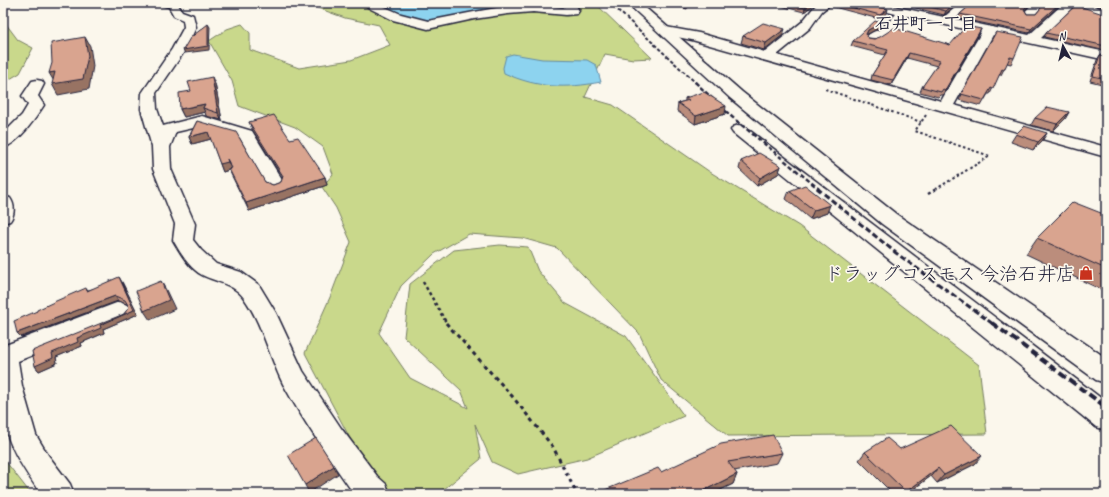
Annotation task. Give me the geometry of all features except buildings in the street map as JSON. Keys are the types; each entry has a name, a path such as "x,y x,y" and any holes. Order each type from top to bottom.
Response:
{"street":[{"path":"166,3 173,5 178,13 189,18 190,27 179,49 149,94 149,109 162,147 162,169 185,224 183,240 193,255 208,269 233,278 251,291 264,313 293,377 331,436 366,486 375,494"},
{"path":"368,3 380,10 416,23 428,25 521,9 562,12 573,11 572,7 564,3"},
{"path":"633,3 736,95 889,219 1106,372"},
{"path":"767,57 806,25 818,9 826,3"},
{"path":"946,21 968,3"},
{"path":"1029,14 1039,3"},
{"path":"1031,40 1072,3 1106,14"},
{"path":"868,4 905,9 946,21 1106,56"},
{"path":"1091,9 1106,5"},
{"path":"872,38 877,34 884,33 905,9"},
{"path":"940,105 989,30"},
{"path":"666,32 694,36 1106,152"},
{"path":"3,143 28,118 36,105 30,96 37,84"},
{"path":"162,147 169,129 202,122 221,126 246,135 276,185"},
{"path":"739,130 1106,418"},
{"path":"3,202 3,217"},
{"path":"59,494 38,465 23,439 9,386 4,350 119,311"}],"path":[{"path":"820,88 921,122"},
{"path":"928,194 990,156 915,131 921,122 940,105"},
{"path":"423,282 449,328 512,396 553,447 576,494"}],"green space":[{"path":"277,3 595,3 652,58 633,59 605,54 585,97 613,105 710,172 799,226 979,365 987,434 728,436 661,380 639,333 557,248 522,238 469,234 434,254 401,286 379,333 410,378 468,408 461,390 404,337 410,284 454,250 500,245 528,247 538,271 565,303 626,336 684,416 587,458 518,474 492,462 475,424 481,459 438,494 397,494 371,478 305,353 331,295 351,242 336,208 322,187 333,174 323,147 295,127 239,106 232,81 209,41 227,29 242,24 250,33 250,50 299,68 351,60 390,45 379,25 345,18 315,7"},
{"path":"3,20 18,40 33,48 20,73 3,83"},
{"path":"3,458 31,494 3,494"}],"water":[{"path":"376,3 500,4 488,11 421,20 406,16"},
{"path":"513,54 542,59 587,60 596,65 601,82 575,86 551,86 528,82 504,73 503,68 506,56"}],"railway":[{"path":"610,3 696,83"},
{"path":"695,82 732,117 819,189"},
{"path":"817,188 896,253 993,324"},
{"path":"992,323 1106,407"}],"place":[{"name":"ドラッグコスモス 今治石井店","path":"1086,273"}],"district":[{"name":"石井町一丁目","path":"926,23"}]}
